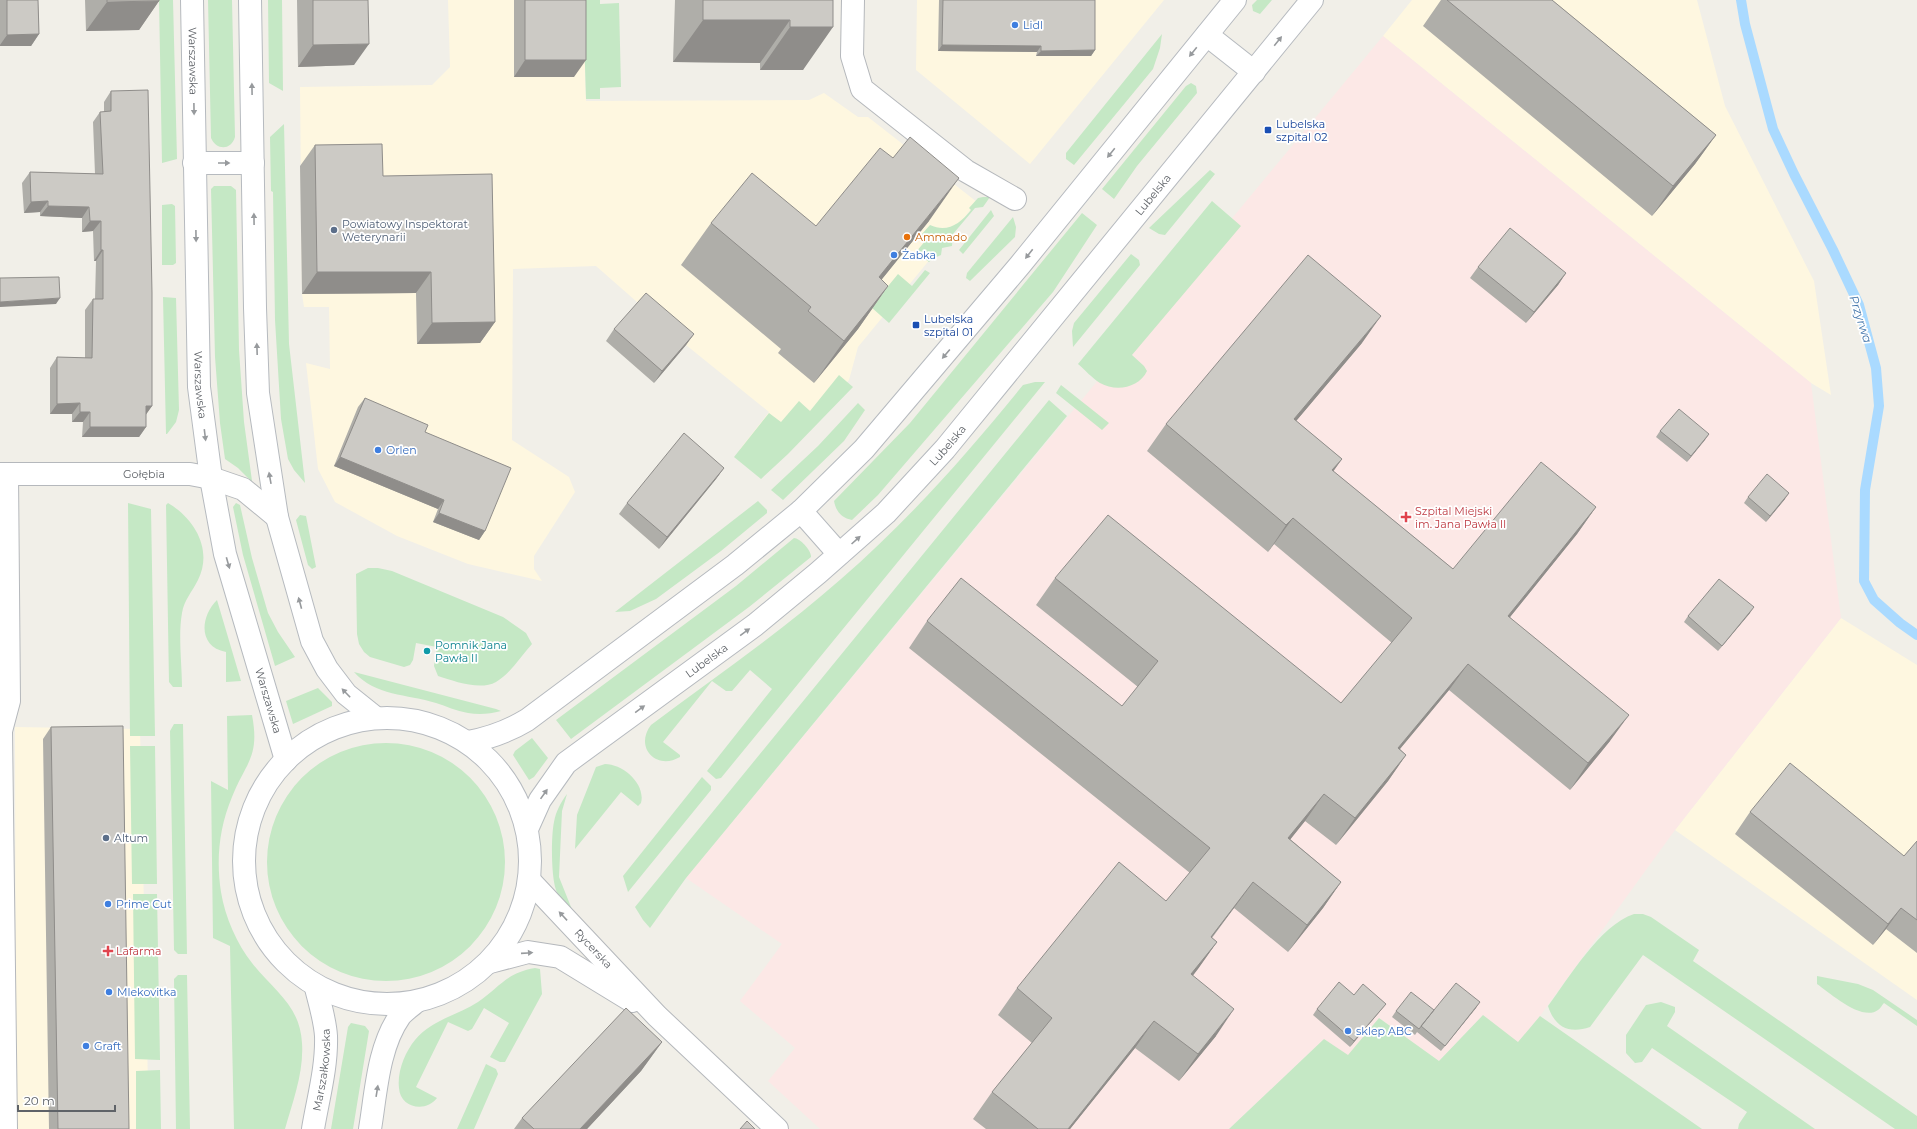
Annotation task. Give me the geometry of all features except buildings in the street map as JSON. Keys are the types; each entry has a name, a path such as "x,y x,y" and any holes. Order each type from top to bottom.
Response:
{"main road":[{"name":"Warszawska","path":"192,0 199,388 210,478 225,554 286,760"},
{"path":"250,0 258,393 277,517 312,641 327,669 346,694 376,718"},
{"path":"853,0 852,56 862,89 966,171 1015,199"},
{"path":"468,742 506,732 527,720 735,565 800,511 864,449 933,370 1235,0"},
{"name":"Lubelska","path":"527,829 540,800 566,764 755,625 840,554 886,513 946,449 1312,0"},
{"path":"1207,35 1254,72"},
{"path":"194,163 253,163"},
{"path":"4,474 9,701 1,731 6,1129"},
{"name":"Gołębia","path":"4,474 190,474 210,478 243,489 277,517"},
{"path":"800,511 840,554"},
{"path":"376,718 416,721 439,728 468,742 495,766 515,796 527,829 531,855 529,880 522,910 512,930 490,962 456,987 416,1002 381,1005 346,999 316,988 282,960 259,927 246,889 243,850 251,814 265,785 286,760 320,735 347,724 376,718"},
{"name":"Rycerska","path":"529,880 657,1016 777,1129"},
{"name":"Rycerska","path":"490,962 528,952 560,957 657,1016"},
{"name":"Marszałkowska","path":"313,1129 325,1056 326,1037 324,1017 316,988"},
{"path":"370,1129 382,1062 391,1032 401,1015 416,1002"}],"shaded area":[{"path":"448,0 583,0 586,101 809,100 824,93 858,117 868,117 977,202 858,347 849,380 797,437 740,449 769,412 686,345 596,266 513,269 512,440 569,477 575,492 534,556 534,569 542,581 468,564 397,536 335,502 318,469 306,363 330,369 329,307 304,307 302,294 300,87 432,85 450,67"},
{"path":"917,0 1164,0 1030,164 916,70"},
{"path":"1412,0 1697,0 1725,106 1814,281 1831,395 1811,383 1383,36"},
{"name":"Szpital Miejski im. Jana Pawła II","path":"1383,36 1811,383 1841,618 1675,830 1540,1016 1518,1043 1483,1016 1439,1061 1379,1018 1348,1056 1324,1039 1229,1129 820,1129 768,1081 795,1048 740,1001 782,944 686,878"},
{"path":"1841,618 1917,665 1917,1000 1675,830"},
{"path":"15,727 140,729 149,1129 16,1129"}],"green space":[{"path":"159,0 173,0 177,159 162,163"},
{"path":"208,0 232,0 235,137 233,142 227,147 220,147 216,145 211,138"},
{"path":"268,0 282,0 283,91 269,83"},
{"path":"583,0 600,0 600,4 619,3 621,87 600,88 600,99 586,99"},
{"path":"1257,0 1272,0 1260,14 1253,11 1252,5"},
{"path":"1162,34 1160,48 1153,69 1074,165 1066,159 1066,153"},
{"path":"1191,83 1196,86 1197,93 1137,166 1114,199 1102,189 1186,86"},
{"path":"284,124 289,344 305,483 294,470 288,459 281,419 275,320 273,192 271,191 270,137"},
{"path":"1210,170 1215,174 1165,235 1159,234 1149,228"},
{"path":"214,186 231,186 236,190 239,350 244,422 252,481 238,468 225,459 220,423 215,357 211,189"},
{"path":"990,197 983,207 975,208 953,234 952,246 942,248 941,255 929,262 916,252 926,240 921,235 930,225 942,228 953,226 967,215 971,210 969,208 978,198"},
{"path":"1212,201 1241,226 1132,355 1144,366 1147,371 1143,377 1133,385 1120,388 1106,386 1100,383 1078,364"},
{"path":"172,204 175,206 176,263 173,265 162,265 162,205"},
{"path":"991,210 994,216 963,254 959,250"},
{"path":"1082,213 1097,225 1053,292 878,495 852,520 842,516 836,508 834,501 910,423"},
{"path":"1013,217 1016,227 1015,237 970,281 966,278 967,273"},
{"path":"1131,254 1139,260 1140,265 1073,347 1072,331 1074,323"},
{"path":"925,270 930,273 889,323 871,307 898,274 912,286"},
{"path":"163,297 176,298 179,410 176,422 167,434 166,434"},
{"path":"839,375 853,387 788,454 761,479 734,457 769,413 781,422 799,401 810,411"},
{"path":"1035,382 1045,382 721,778 716,779 707,771 772,689 750,670 732,691 726,691 712,681 663,742 680,755 680,757 671,761 663,761 656,759 650,754 646,748 645,741 646,733 651,725 771,636 818,599 866,557 936,486 1023,385"},
{"path":"1061,385 1109,423 1102,430 1056,393"},
{"path":"1049,400 1067,416 686,878 650,928 635,907"},
{"path":"858,403 865,410 844,441 783,500 771,490 818,446"},
{"path":"758,501 767,510 767,513 721,551 656,599 630,611 615,612"},
{"path":"128,503 151,509 155,736 130,736"},
{"path":"168,503 178,510 193,526 199,536 203,558 202,569 198,580 186,600 182,613 180,640 182,687 173,687 169,682 166,505"},
{"path":"236,503 240,505 252,558 268,613 278,632 295,657 275,666 243,555 233,507"},
{"path":"300,515 306,516 316,567 312,569 308,565 296,520"},
{"path":"794,538 805,545 811,554 811,557 749,607 571,739 556,720 736,586"},
{"path":"368,568 378,568 392,571 503,617 526,633 532,644 511,670 501,679 490,685 482,686 467,684 438,676 434,666 437,647 416,643 413,660 410,665 404,667 370,657 364,652 359,644 357,634 356,574"},
{"path":"217,600 241,681 226,682 226,652 217,649 210,644 206,638 205,623 207,615"},
{"path":"354,672 501,711 472,714 459,711 425,700 382,690 362,680"},
{"path":"318,688 332,702 332,706 293,724 286,701"},
{"path":"252,715 254,729 253,750 232,797 224,820 221,832 219,868 221,892 225,911 241,947 260,973 291,1008 300,1030 302,1054 300,1076 285,1129 234,1129 230,946 213,938 211,781 228,790 227,716"},
{"path":"174,724 183,724 187,954 178,954 174,950 170,731"},
{"path":"532,738 548,758 534,777 529,780 513,755 515,751"},
{"path":"374,743 398,743 421,748 442,757 462,770 478,786 491,806 500,827 505,850 503,885 496,908 478,938 462,954 442,967 421,976 398,981 374,981 351,976 330,967 310,954 294,938 281,918 272,897 267,874 267,850 272,827 281,806 294,786 310,770 330,757 351,748"},
{"path":"130,746 155,746 157,884 132,884"},
{"path":"605,764 619,767 632,776 640,789 642,796 641,803 638,806 621,792 575,849 577,815 596,767"},
{"path":"702,777 711,786 711,790 628,892 623,876"},
{"path":"567,794 562,811 559,877 573,912 563,902 557,893 554,884 552,866 554,822 559,807"},
{"path":"133,894 157,894 160,1060 135,1059"},
{"path":"1634,914 1643,914 1651,917 1699,950 1693,961 1917,1116 1917,1129 1895,1129 1643,955 1590,1027 1576,1030 1559,1024 1551,1014 1548,1006 1575,967 1597,941 1621,920"},
{"path":"535,968 540,969 542,994 505,1062 500,1062 490,1057 509,1023 484,1008 472,1029 468,1031 448,1022 416,1087 437,1098 427,1106 420,1107 409,1104 404,1100 400,1095 399,1088 399,1075 402,1062 408,1050 421,1033 429,1027 478,1002 504,981 517,973"},
{"path":"178,975 187,975 190,1129 176,1129 174,979"},
{"path":"1817,976 1858,984 1873,990 1917,1020 1917,1026 1884,1003 1879,1009 1871,1013 1846,1005 1817,984"},
{"path":"1661,1002 1675,1007 1675,1012 1667,1026 1815,1129 1738,1129 1739,1124 1747,1112 1652,1048 1642,1062 1635,1063 1626,1053 1626,1035 1646,1005"},
{"path":"1483,1015 1518,1042 1540,1016 1702,1129 1229,1129 1324,1039 1348,1055 1379,1018 1439,1061"},
{"path":"351,1023 365,1026 369,1031 353,1129 331,1129 348,1027"},
{"path":"486,1064 496,1069 498,1074 474,1129 457,1129"},
{"path":"160,1070 161,1129 136,1129 136,1071"}],"waterway":[{"name":"Przyrwa","path":"1741,0 1745,24 1773,129 1859,305 1876,368 1879,406 1865,490 1864,581 1874,600 1900,623 1917,635"}],"place":[{"name":"Lidl","path":"1015,25"},
{"name":"Lubelska szpital 02","path":"1268,130"},
{"name":"Powiatowy Inspektorat Weterynarii","path":"334,230"},
{"name":"Ammado","path":"907,237"},
{"name":"Żabka","path":"894,255"},
{"name":"Lubelska szpital 01","path":"916,325"},
{"name":"Orlen","path":"378,450"},
{"name":"Szpital Miejski im. Jana Pawła II","path":"1406,517"},
{"name":"Pomnik Jana Pawła II","path":"427,651"},
{"name":"Altum","path":"106,838"},
{"name":"Prime Cut","path":"108,904"},
{"name":"Lafarma","path":"108,951"},
{"name":"Mlekovitka","path":"109,992"},
{"name":"sklep ABC","path":"1348,1031"},
{"name":"Graft","path":"86,1046"}]}
